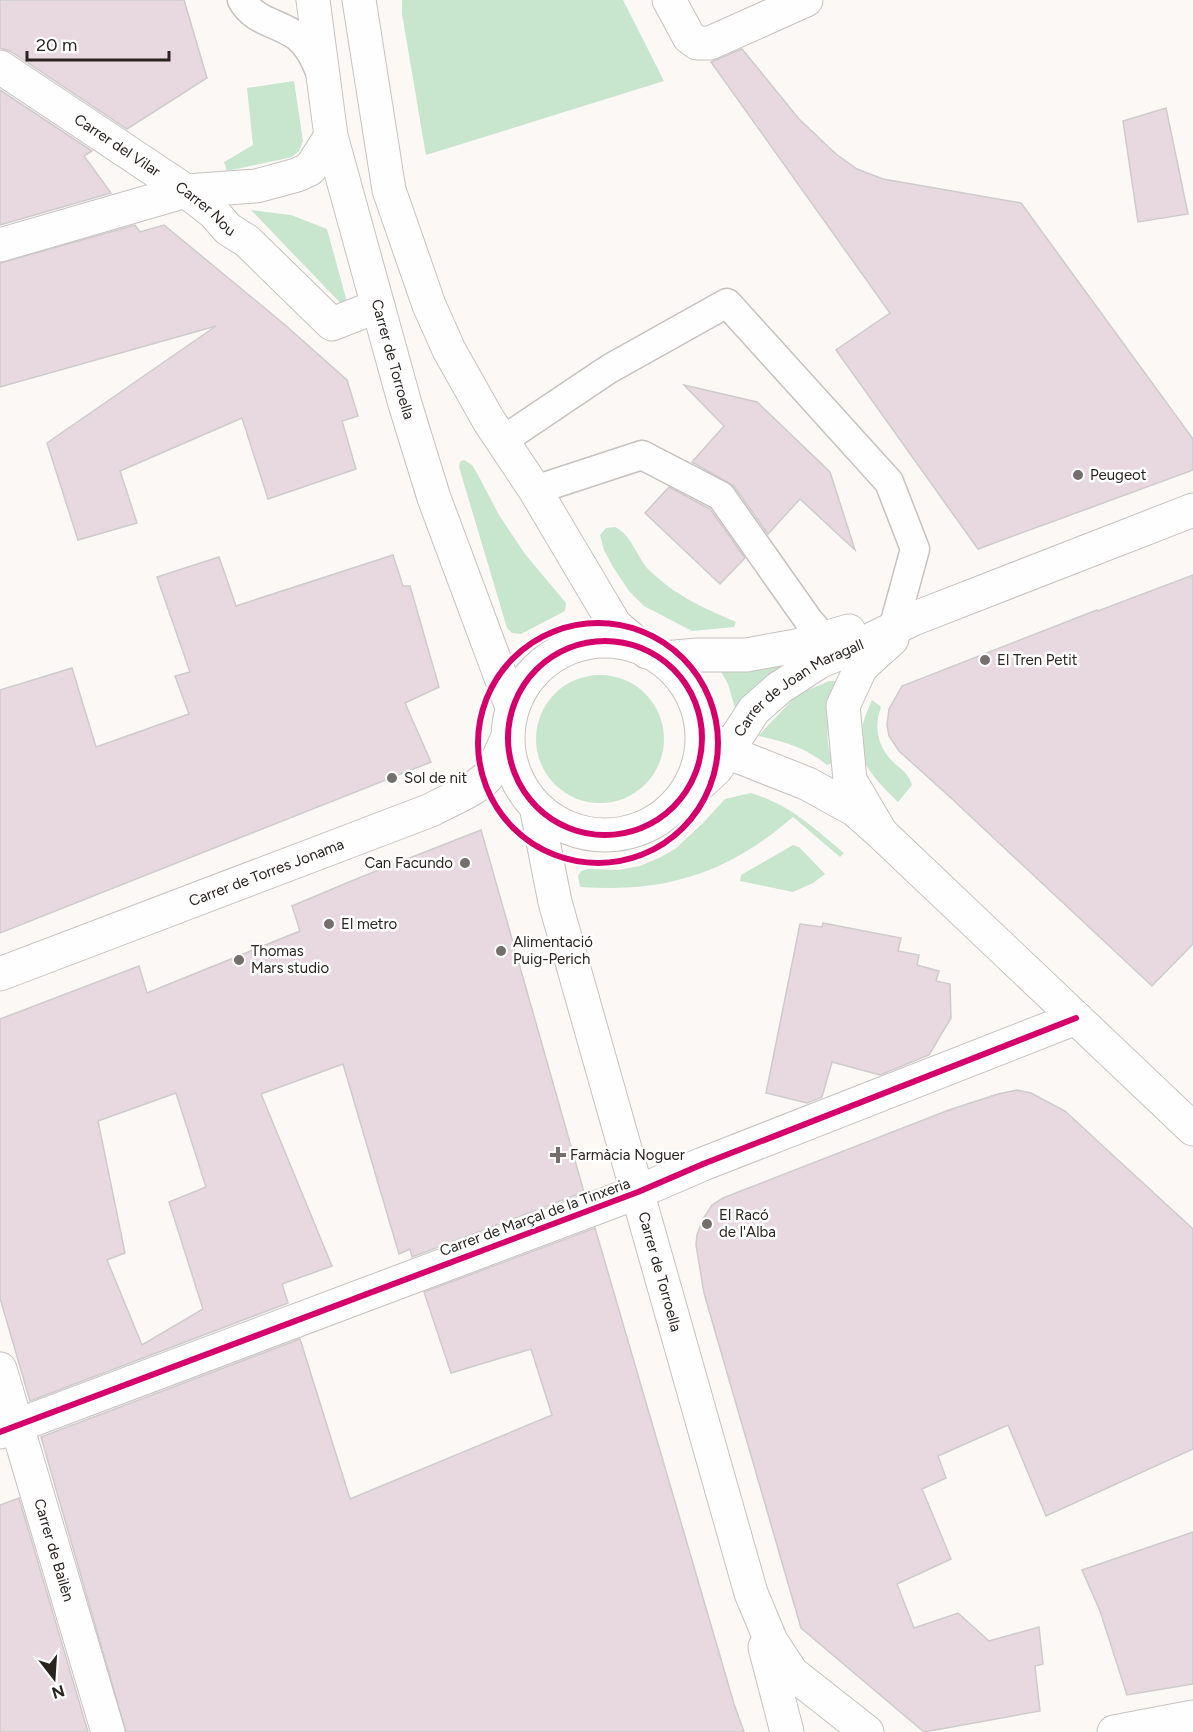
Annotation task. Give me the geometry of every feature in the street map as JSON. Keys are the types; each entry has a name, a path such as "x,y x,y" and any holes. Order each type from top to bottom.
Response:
{"street":[{"name":"Carrer de Torroella","path":"313,0 331,136 378,306 434,498 512,707"},
{"path":"359,0 389,190 429,305 449,350 615,625 682,677 695,698 715,742 808,784 855,810 1193,1129"},
{"path":"669,0 689,37 697,43 710,43 806,0"},
{"name":"Carrer del Vilar","path":"0,67 186,191"},
{"path":"186,191 256,186 297,176 310,169 331,136"},
{"name":"Carrer Nou","path":"0,245 186,191 214,213 228,229 247,241 332,324 378,306"},
{"name":"Carrer de Joan Maragall","path":"715,742 779,688 819,662 904,621 1193,510"},
{"path":"882,834 850,780 843,706 861,667 904,621"},
{"name":"Carrer de Joan Maragall","path":"656,655 746,655 796,646 855,629 904,621"},
{"path":"529,801 511,768 507,739 512,707 528,678 543,663 562,651 582,644 615,642 656,655"},
{"name":"Carrer de Torres Jonama","path":"0,974 431,810 478,786 489,775 507,739"},
{"path":"478,786 500,788 529,801 569,829 616,836 650,825 678,804 690,788 715,742"},
{"name":"Carrer de Torroella","path":"529,801 555,902 751,1593 787,1732"},
{"name":"Carrer de Marçal de la Tinxeria","path":"9,1428 638,1192 703,1164 1076,1018"},
{"name":"Carrer de Bailèn","path":"0,1369 9,1428 108,1732"},
{"name":"Carrer de Torroella","path":"751,1593 771,1641 792,1673 867,1732"},
{"path":"1114,1732 1193,1718"}],"lane":[{"path":"242,0 256,16 297,37 312,53 324,80"},
{"path":"502,441 609,369 727,303 889,482 915,549 904,621"},
{"path":"535,490 642,455 721,496 809,621 824,638"}],"green space":[{"path":"402,0 623,0 664,81 426,155 402,14"},
{"path":"294,81 303,141 299,151 292,157 227,171 224,162 253,145 247,88"},
{"path":"251,210 291,215 327,229 350,313"},
{"path":"464,460 472,465 499,515 525,554 566,603 565,611 521,634 512,633 507,628 459,467 460,462"},
{"path":"615,527 626,535 645,565 659,579 690,600 736,622 734,627 692,631 644,606 629,591 604,550 600,535 606,528"},
{"path":"789,663 760,683 735,708 728,684 720,670"},
{"path":"600,675 613,676 636,685 654,703 663,726 663,752 654,775 636,793 613,802 600,803 587,802 564,793 546,775 537,752 536,739 537,726 546,703 564,685 587,676"},
{"path":"834,681 840,686 827,732 833,763 827,765 794,746 758,736 797,695"},
{"path":"872,700 881,707 877,728 883,748 891,760 906,774 912,785 898,802 875,778 862,756 861,732"},
{"path":"751,793 790,811 844,853 840,857 793,817 744,853 694,876 640,887 580,887 578,876 581,871 588,869 618,870 640,866 661,857 675,849 725,799"},
{"path":"793,845 799,847 825,874 813,883 793,892 740,881 741,875"}],"building":[{"path":"0,0 184,0 207,78 127,129 10,51 0,48"},
{"path":"742,49 799,119 836,154 857,169 883,179 1021,203 1193,439 1193,470 978,549 836,350 890,313 711,62"},
{"path":"0,90 92,151 84,156 111,193 0,225"},
{"path":"1166,108 1188,214 1138,222 1123,121"},
{"path":"135,225 140,232 164,225 284,324 347,380 358,416 342,421 356,469 268,499 242,418 120,471 137,523 78,540 47,443 216,326 0,387 0,263"},
{"path":"684,385 757,402 830,472 855,550 800,499 768,534 734,486 692,462 724,426"},
{"path":"669,487 710,509 745,558 720,584 645,513"},
{"path":"393,555 403,586 410,586 439,687 405,703 431,762 0,933 0,690 72,668 96,747 189,714 175,676 190,672 157,577 219,557 236,606"},
{"path":"1193,575 1193,944 1152,986 899,751 889,736 887,725 889,709 902,686"},
{"path":"481,830 584,1192 412,1257 410,1249 399,1254 343,1064 261,1094 332,1266 282,1284 288,1303 30,1401 0,1298 0,1019 139,966 147,993 300,931 292,906","holes":["176,1093 206,1187 169,1202 203,1309 142,1345 107,1260 125,1253 98,1121"]},
{"path":"823,923 901,938 898,951 919,955 917,965 939,971 936,981 950,984 951,1018 929,1055 880,1075 832,1062 822,1097 807,1103 766,1093 800,924 822,927"},
{"path":"1017,1090 1031,1093 1065,1111 1193,1229 1193,1449 1046,1516 1008,1425 938,1456 946,1478 922,1489 951,1559 897,1584 914,1628 958,1613 989,1641 1039,1627 1043,1664 1035,1666 1040,1711 924,1732 801,1628 704,1293 696,1245 697,1235 712,1205 723,1198 949,1110"},
{"path":"595,1228 744,1732 126,1732 41,1437 300,1339 350,1499 552,1415 531,1349 451,1373 424,1292"},
{"path":"19,1498 88,1732 0,1732 0,1505"},
{"path":"1193,1532 1193,1684 1127,1695 1100,1611 1082,1570"}],"cycle path":[{"path":"598,623 644,632 683,658 709,697 718,743 709,789 683,828 644,854 598,863 552,854 513,828 487,789 478,743 487,697 513,658 552,632 598,623"},
{"path":"595,641 615,641 651,652 674,669 686,684 695,701 702,728 702,738 702,748 695,775 686,792 674,807 659,819 642,828 615,835 595,835 559,824 530,800 519,784 512,766 508,748 508,728 519,692 543,663 559,652 577,645 595,641"},
{"path":"0,1432 638,1192 703,1164 1076,1018"}],"place":[{"name":"Peugeot","path":"1078,475"},
{"name":"El Tren Petit","path":"985,660"},
{"name":"Sol de nit","path":"392,778"},
{"name":"Can Facundo","path":"465,863"},
{"name":"El metro","path":"329,924"},
{"name":"Alimentació Puig-Perich","path":"501,951"},
{"name":"Thomas Mars studio","path":"239,960"},
{"name":"Farmàcia Noguer","path":"558,1155"},
{"name":"El Racó de l'Alba","path":"707,1224"}]}
